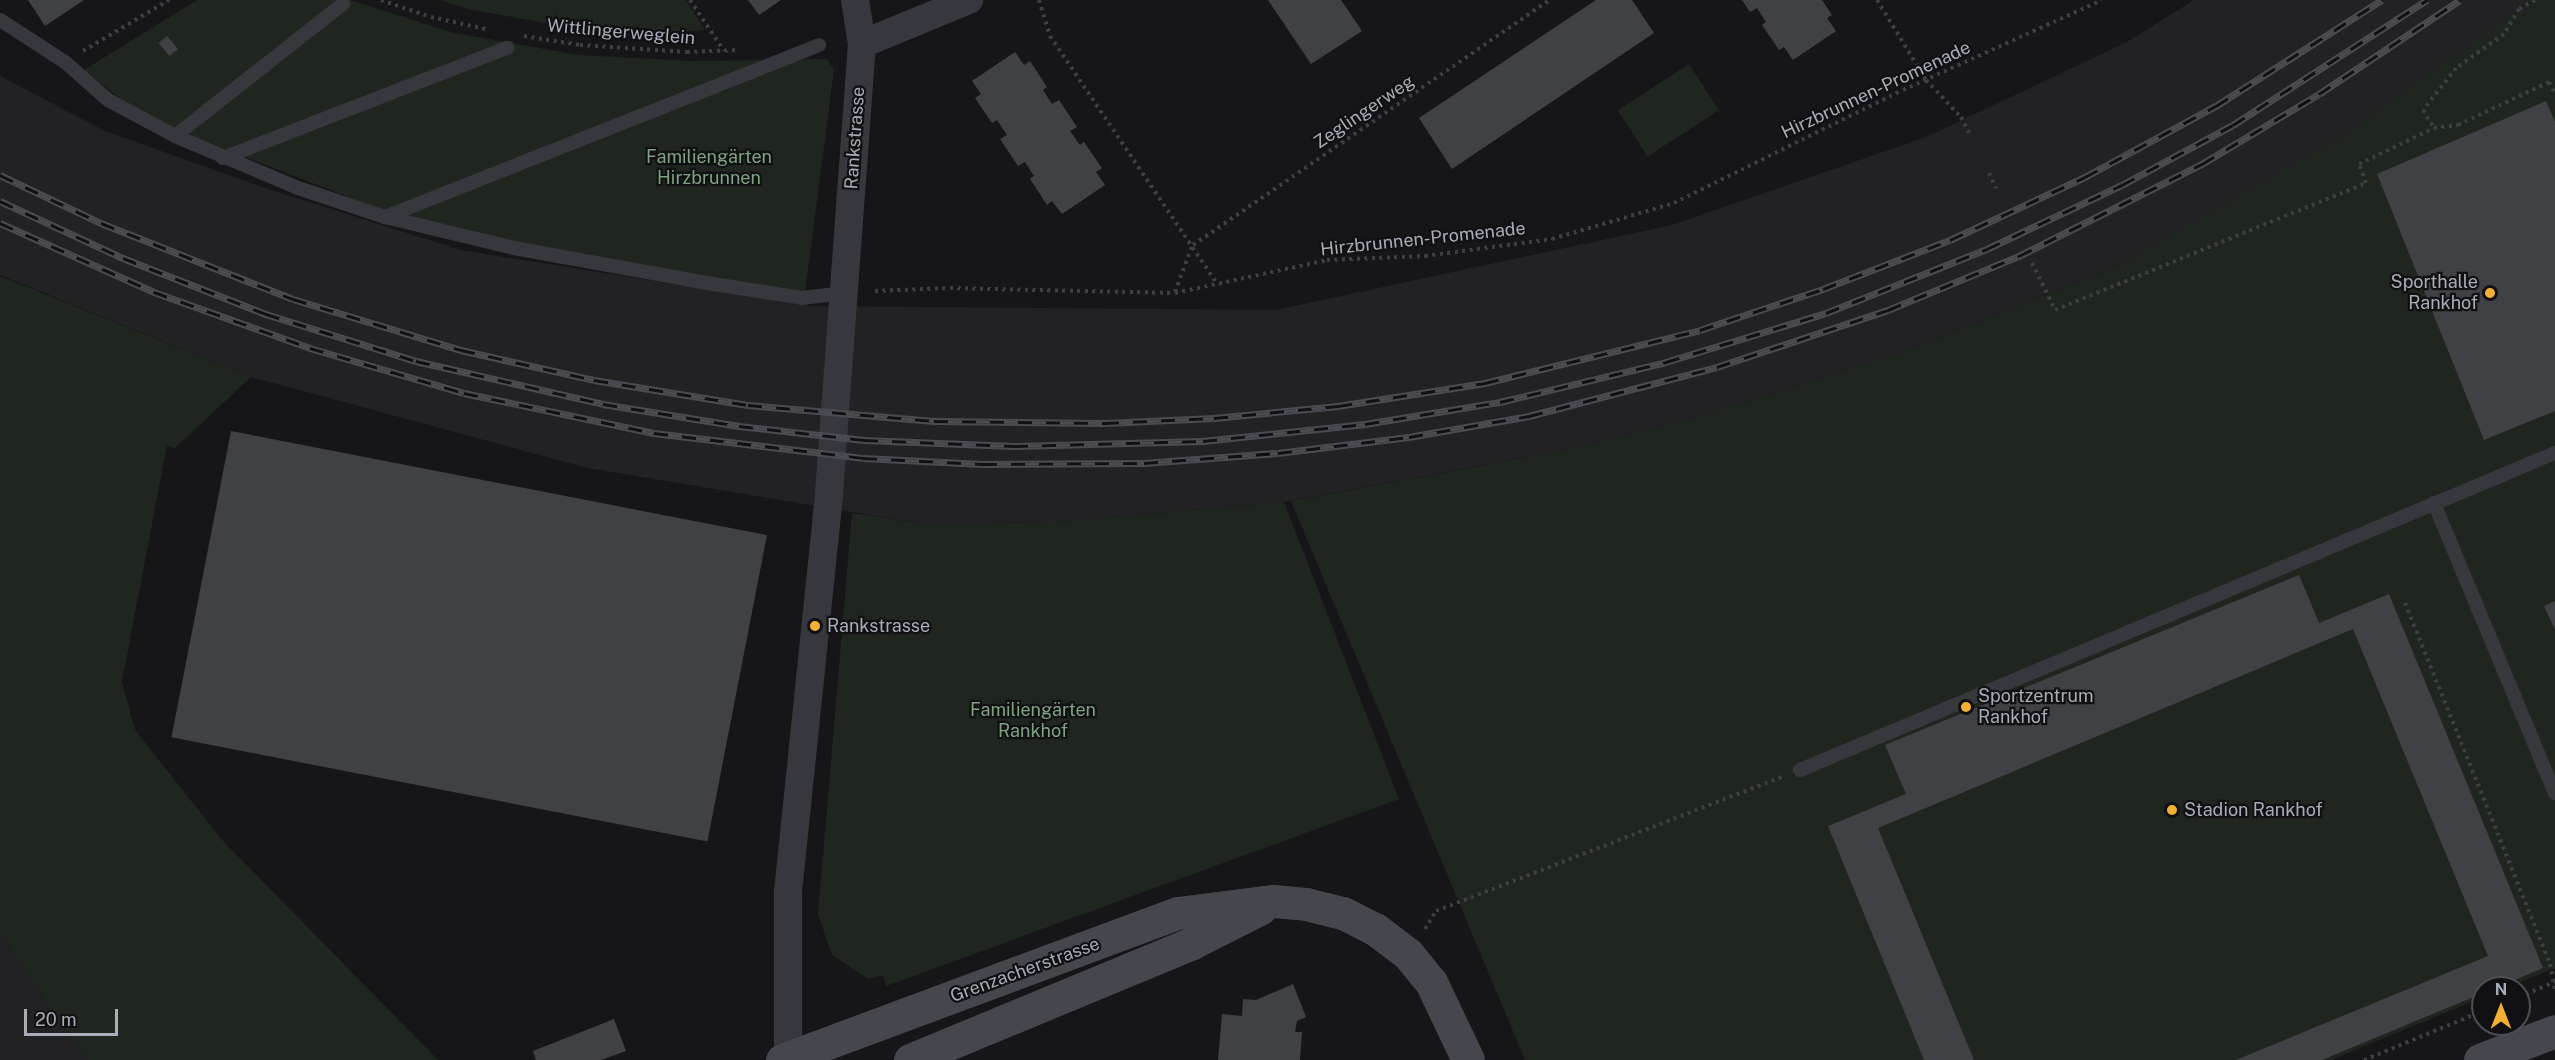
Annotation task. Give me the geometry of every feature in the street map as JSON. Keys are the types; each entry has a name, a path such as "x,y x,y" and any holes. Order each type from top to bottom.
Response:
{"main road":[{"name":"Grenzacherstrasse","path":"910,1060 1192,943 1273,901"},
{"name":"Grenzacherstrasse","path":"787,1059 1178,914 1273,901 1306,903 1342,914 1375,929 1408,954 1431,981 1468,1060"},
{"path":"2480,1060 2555,1031"}],"street":[{"name":"Rankstrasse","path":"787,1059 788,892 829,493 862,44 855,0"},
{"path":"862,44 969,0"}],"lane":[{"path":"175,136 343,4"},
{"path":"0,20 65,62 108,100 175,136 223,158 385,217 514,248 701,282 802,298 844,293"},
{"path":"385,217 819,45"},
{"path":"223,158 507,48"},
{"path":"1800,770 2555,453"},
{"path":"2434,503 2555,793"}],"path":[{"path":"65,62 169,0"},
{"path":"381,0 431,17 495,31"},
{"path":"690,0 724,51"},
{"path":"1038,0 1050,36 1218,285"},
{"name":"Zeglingerweg","path":"1193,245 1550,0"},
{"path":"1876,0 1926,80 1960,117 1971,136"},
{"name":"Hirzbrunnen-Promenade","path":"844,293 950,288 1175,293 1327,260 1425,256 1552,239 1674,202 1926,80 2102,0"},
{"path":"2434,128 2422,110 2447,77 2504,34 2519,9 2535,0"},
{"name":"Wittlingerweglein","path":"517,35 580,45 743,50"},
{"path":"2032,263 2055,310 2366,183 2359,164 2434,128 2458,124 2549,82 2555,94"},
{"path":"1989,173 1996,188"},
{"path":"1175,293 1193,245"},
{"path":"2405,603 2550,964 2555,990"},
{"path":"1436,911 1800,770"},
{"path":"2531,992 2554,982"},
{"path":"2364,1060 2471,1016"}],"shaded area":[{"path":"2194,0 2531,0 2342,137 2221,209 2120,265 1906,351 1695,418 1555,452 1284,502 1053,522 925,524 588,468 251,377 0,275 0,76 105,131 271,190 461,250 809,306 1276,310 1672,225 1926,137 2127,42"},
{"path":"0,934 87,1060 0,1060"}],"green space":[{"name":"Familiengärten Hirzbrunnen","path":"197,0 350,0 454,33 579,55 692,61 827,59 834,70 805,293 517,244 382,210 173,129 136,111 84,70"},
{"path":"440,0 686,0 705,30 669,32 567,27 468,9"},
{"name":"Sportzentrum Rankhof","path":"2531,0 2555,0 2555,968 2531,978 2471,976 2471,1002 2331,1060 1525,1060 1291,501 1555,452 1695,418 1906,351 2120,265 2342,137"},
{"path":"1689,64 1719,110 1648,156 1618,110"},
{"path":"0,276 251,377 175,448 167,445 122,682 135,730 223,841 438,1060 87,1060 0,934"},
{"name":"Familiengärten Rankhof","path":"1284,502 1399,799 886,986 883,975 868,979 832,955 818,914 852,513 925,524 1053,522"}],"building":[{"path":"28,0 84,0 45,26"},
{"path":"748,0 781,0 759,15"},
{"path":"1268,0 1341,0 1362,31 1311,64"},
{"path":"1596,0 1632,0 1654,33 1452,169 1419,118"},
{"path":"1742,0 1822,0 1832,15 1827,18 1836,31 1793,60 1784,47 1779,50 1762,25 1766,22 1757,8 1750,12"},
{"path":"167,36 178,49 170,56 159,43"},
{"path":"1015,52 1024,65 1030,61 1047,87 1043,90 1052,104 1059,100 1077,127 1070,131 1080,145 1084,142 1102,168 1096,172 1105,185 1062,214 1052,201 1047,205 1030,179 1034,176 1025,162 1018,166 1000,139 1007,135 997,120 992,123 975,98 981,94 972,81"},
{"name":"Sporthalle Rankhof","path":"2546,101 2555,122 2555,411 2484,440 2377,174"},
{"path":"231,431 767,535 707,841 171,737"},
{"path":"2299,575 2319,623 2389,594 2543,968 2524,976 2471,976 2471,998 2322,1060 2236,1060 2488,956 2353,629 1878,828 1974,1060 1924,1060 1828,826 1906,794 1885,745"},
{"path":"2555,601 2555,630 2544,606"},
{"path":"1293,984 1306,1017 1297,1021 1295,1032 1302,1032 1300,1060 1218,1060 1222,1014 1242,1016 1243,999 1256,1000"},
{"path":"614,1019 626,1051 601,1060 536,1060 533,1051"}],"railway":[{"path":"0,175 101,223 293,299 461,350 594,380 748,405 934,421 1105,423 1214,418 1338,406 1485,383 1700,330 1823,289 1950,240 2085,177 2216,106 2382,0"},
{"path":"0,201 123,258 266,314 416,361 603,404 739,426 864,440 1014,446 1203,441 1365,424 1500,402 1666,362 1826,313 1987,249 2122,185 2233,125 2427,0"},
{"path":"0,223 154,292 310,348 464,393 654,433 863,458 983,464 1144,463 1278,453 1409,437 1529,416 1717,367 1888,310 2019,256 2202,164 2319,94 2460,0"}],"place":[{"name":"Sporthalle Rankhof","path":"2490,293"},
{"name":"Rankstrasse","path":"815,626"},
{"name":"Sportzentrum Rankhof","path":"1966,707"},
{"name":"Stadion Rankhof","path":"2172,810"}]}
